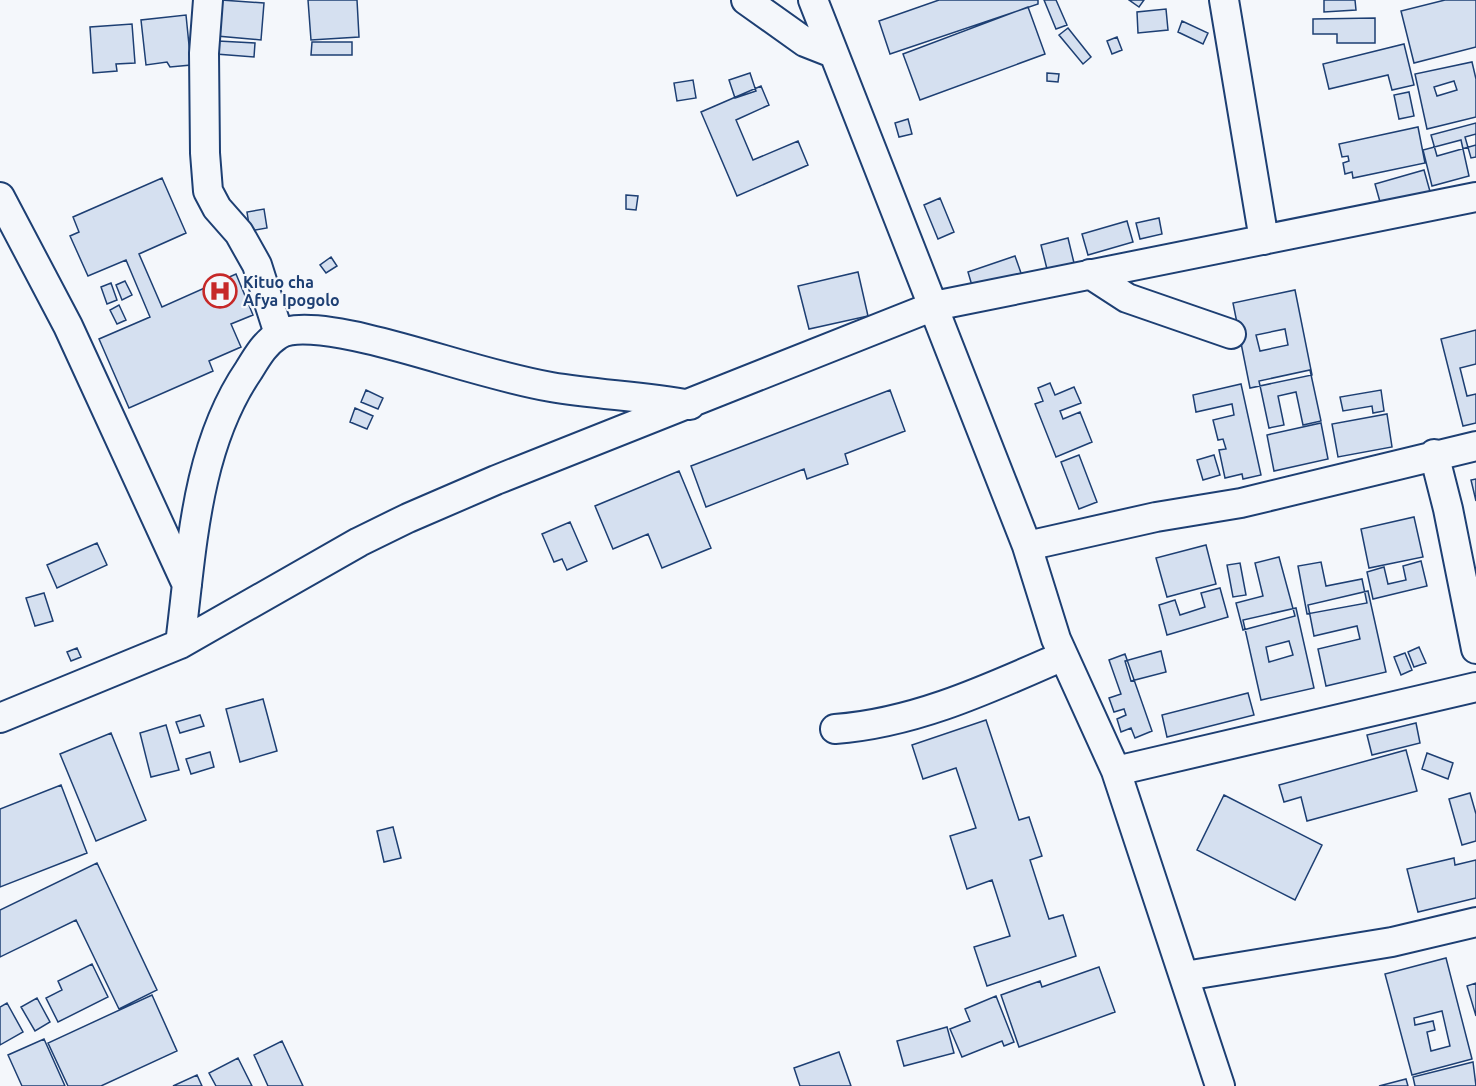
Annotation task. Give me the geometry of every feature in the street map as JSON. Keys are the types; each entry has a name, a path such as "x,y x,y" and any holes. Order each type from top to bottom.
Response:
{"street":[{"path":"208,0 204,53 205,153 208,191 217,208 239,233 257,266 279,334"},
{"path":"746,0 804,42 833,53"},
{"path":"813,0 1027,546 1056,639 1116,771 1220,1086"},
{"path":"1224,0 1264,240"},
{"path":"0,197 68,326 188,585"},
{"path":"0,718 180,644 359,542 408,518 496,480 690,405 934,306 1476,197"},
{"path":"1090,274 1127,298 1231,334"},
{"path":"180,644 201,486 217,429 234,391 262,350 279,334 297,331 339,332 421,351 549,387 645,396 690,405"},
{"path":"1027,546 1156,517 1241,503 1434,454 1476,446"},
{"path":"1434,454 1448,509 1476,649"},
{"path":"836,729 866,727 950,703 1063,656"},
{"path":"1116,771 1476,687"},
{"path":"1185,976 1392,942 1476,921"}],"building":[{"path":"221,0 264,3 261,40 217,36"},
{"path":"308,0 357,0 359,37 311,40"},
{"path":"939,0 1038,0 1038,4 890,54 879,21"},
{"path":"1044,0 1056,0 1067,25 1056,29"},
{"path":"1129,0 1144,0 1139,7"},
{"path":"1324,0 1355,0 1356,10 1324,12"},
{"path":"1445,0 1476,0 1476,47 1414,63 1401,11"},
{"path":"1028,7 1045,54 920,100 903,54"},
{"path":"1166,9 1168,30 1138,33 1137,12"},
{"path":"186,15 191,65 170,67 167,62 146,65 141,20"},
{"path":"1375,18 1375,43 1337,43 1337,34 1313,34 1313,19"},
{"path":"1182,21 1208,33 1203,44 1178,32"},
{"path":"132,24 135,63 116,64 117,71 93,73 90,27"},
{"path":"1068,28 1091,57 1083,64 1059,35"},
{"path":"1117,37 1122,50 1112,54 1107,41"},
{"path":"218,41 255,43 254,57 216,54"},
{"path":"312,42 352,42 352,55 311,55"},
{"path":"1404,44 1414,85 1392,90 1388,75 1329,89 1323,64"},
{"path":"1472,62 1476,79 1476,117 1427,129 1415,74","holes":["1454,81 1457,90 1437,96 1434,87"]},
{"path":"750,73 756,91 735,98 729,80"},
{"path":"1047,73 1059,74 1058,82 1047,81"},
{"path":"693,80 696,98 677,101 674,83"},
{"path":"761,86 769,105 736,120 753,160 798,141 808,165 737,196 701,112"},
{"path":"1409,92 1414,116 1399,119 1394,95"},
{"path":"908,119 912,134 899,137 895,123"},
{"path":"1476,123 1476,145 1437,156 1431,135"},
{"path":"1418,127 1425,163 1353,178 1352,172 1345,174 1343,163 1349,161 1348,156 1342,157 1339,144"},
{"path":"1476,134 1476,157 1471,158 1465,137"},
{"path":"1461,140 1469,176 1432,186 1423,150"},
{"path":"1424,170 1431,195 1382,209 1375,184"},
{"name":"Kituo cha Afya Ipogolo","path":"162,178 186,233 139,254 162,307 236,274 253,315 231,324 241,347 209,361 213,371 129,408 99,339 150,317 126,260 88,276 70,236 79,232 73,217"},
{"path":"626,195 638,196 636,210 626,209"},
{"path":"940,198 954,232 938,239 924,205"},
{"path":"264,209 267,228 250,231 247,212"},
{"path":"1159,218 1162,234 1140,239 1136,223"},
{"path":"1127,221 1133,242 1088,255 1082,234"},
{"path":"1068,238 1074,263 1047,269 1041,245"},
{"path":"1015,256 1021,273 973,289 968,272"},
{"path":"331,257 337,266 326,273 320,265"},
{"path":"858,272 868,316 809,329 798,286"},
{"path":"125,281 132,295 122,300 116,285"},
{"path":"111,283 117,300 107,304 101,287"},
{"path":"1295,290 1312,375 1250,388 1233,303","holes":["1285,329 1288,345 1260,351 1256,335"]},
{"path":"119,305 126,320 117,324 110,310"},
{"path":"1476,330 1476,364 1460,368 1467,396 1476,394 1476,423 1463,426 1441,339"},
{"path":"1310,370 1321,421 1303,425 1296,392 1278,396 1284,425 1269,428 1259,381"},
{"path":"1050,383 1055,395 1074,387 1081,403 1060,411 1063,419 1080,412 1092,442 1056,457 1035,404 1043,401 1038,388"},
{"path":"1241,384 1261,475 1243,479 1242,474 1225,478 1219,450 1226,449 1223,439 1218,440 1213,420 1234,415 1232,404 1196,412 1193,395"},
{"path":"366,390 383,398 378,409 361,402"},
{"path":"890,390 905,431 845,454 848,464 807,479 804,469 706,507 691,466"},
{"path":"1381,390 1384,411 1373,413 1372,406 1343,411 1340,397"},
{"path":"355,408 373,416 367,429 350,422"},
{"path":"1387,414 1392,447 1338,457 1332,424"},
{"path":"1321,423 1328,459 1274,471 1267,435"},
{"path":"1079,455 1097,502 1079,509 1061,462"},
{"path":"1214,455 1220,475 1203,480 1197,460"},
{"path":"679,471 711,548 662,568 648,534 613,549 595,506"},
{"path":"1476,479 1476,501 1471,480"},
{"path":"1414,517 1423,557 1369,568 1361,529"},
{"path":"570,522 587,561 567,570 562,559 554,562 542,534"},
{"path":"97,543 107,565 57,588 47,565"},
{"path":"1206,545 1216,584 1167,597 1156,558"},
{"path":"1279,557 1295,616 1243,630 1236,603 1263,596 1255,563"},
{"path":"1421,561 1427,586 1373,599 1367,572 1384,567 1388,584 1406,580 1403,566"},
{"path":"1321,562 1326,586 1362,579 1367,603 1307,614 1298,566"},
{"path":"1240,563 1246,595 1233,597 1227,565"},
{"path":"1220,588 1228,617 1167,635 1159,605 1175,600 1180,615 1205,607 1201,593"},
{"path":"1368,591 1386,672 1326,686 1318,649 1360,639 1357,626 1314,636 1308,605"},
{"path":"44,593 53,621 35,626 26,598"},
{"path":"1296,608 1314,688 1261,700 1243,620","holes":["1289,641 1293,655 1269,662 1266,647"]},
{"path":"1419,647 1426,663 1414,667 1408,652"},
{"path":"77,648 81,657 71,661 67,652"},
{"path":"1161,651 1166,672 1131,681 1125,661"},
{"path":"1405,653 1412,670 1401,675 1394,657"},
{"path":"1125,654 1152,731 1135,738 1131,728 1121,732 1117,719 1126,715 1124,709 1114,712 1109,698 1121,694 1109,660"},
{"path":"1248,693 1254,715 1167,737 1162,715"},
{"path":"263,699 277,751 240,762 226,709"},
{"path":"200,715 204,726 180,733 176,722"},
{"path":"986,720 1019,820 1029,817 1042,856 1030,860 1049,919 1063,915 1076,956 987,986 974,947 1010,936 992,880 967,889 950,836 976,828 956,768 923,779 912,745"},
{"path":"1416,723 1420,743 1372,755 1367,735"},
{"path":"166,725 179,770 151,777 140,733"},
{"path":"111,733 146,820 96,841 60,754"},
{"path":"1406,750 1417,791 1307,821 1301,797 1284,802 1279,785"},
{"path":"210,752 214,767 191,774 186,759"},
{"path":"1427,753 1453,763 1448,779 1422,769"},
{"path":"61,785 87,853 0,887 0,809"},
{"path":"1470,793 1476,814 1476,841 1462,845 1449,799"},
{"path":"1224,795 1322,845 1295,900 1197,850"},
{"path":"393,827 401,858 384,862 377,831"},
{"path":"1454,858 1455,865 1476,860 1476,898 1418,912 1407,869"},
{"path":"97,863 157,990 119,1009 76,920 0,957 0,910"},
{"path":"1446,958 1472,1059 1412,1075 1385,974","holes":["1442,1011 1450,1046 1431,1051 1427,1032 1435,1030 1433,1021 1415,1025 1414,1018"]},
{"path":"92,964 108,997 58,1022 46,998 62,990 58,981"},
{"path":"1099,967 1115,1012 1019,1047 1001,995 1040,981 1042,987"},
{"path":"1476,983 1476,1016 1467,986"},
{"path":"152,995 177,1051 101,1086 68,1086 48,1043"},
{"path":"996,996 1014,1042 1004,1046 1002,1041 962,1057 950,1029 970,1021 965,1009"},
{"path":"37,998 50,1022 35,1031 21,1007"},
{"path":"7,1003 23,1032 0,1045 0,1007"},
{"path":"947,1027 954,1053 904,1066 897,1041"},
{"path":"44,1039 65,1086 22,1086 8,1055"},
{"path":"282,1041 303,1086 268,1086 254,1055"},
{"path":"839,1052 851,1086 800,1086 794,1068"},
{"path":"238,1058 252,1086 216,1086 209,1073"},
{"path":"1473,1062 1476,1086 1415,1086 1413,1077"},
{"path":"197,1075 202,1086 173,1086"},
{"path":"1406,1079 1408,1086 1379,1086"}],"place":[{"name":"Kituo cha Afya Ipogolo","path":"220,291"}]}
